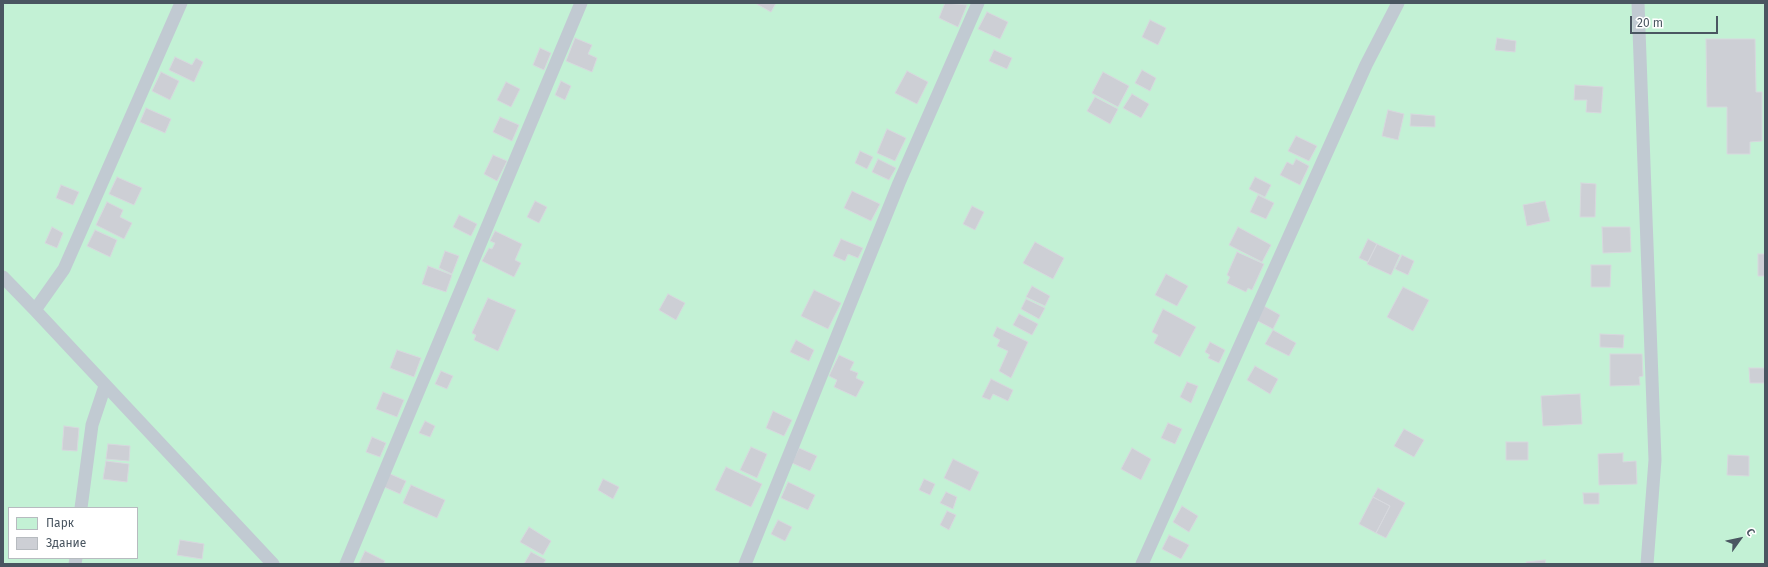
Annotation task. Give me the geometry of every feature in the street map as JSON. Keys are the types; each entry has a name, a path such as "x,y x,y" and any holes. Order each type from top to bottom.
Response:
{"lane":[{"path":"35,310 64,269 181,3"},
{"path":"346,564 581,3"},
{"path":"746,564 899,183 978,3"},
{"path":"1142,564 1366,65 1398,3"},
{"path":"1638,3 1655,460 1646,564"},
{"path":"3,277 273,564"},
{"path":"81,507 92,425 105,386"}],"green space":[{"path":"3,3 1765,3 1765,564 3,564"}],"building":[{"path":"755,3 776,3 771,12"},
{"path":"945,3 967,5 958,27 939,18"},
{"path":"987,12 1008,22 1000,39 978,29"},
{"path":"1150,20 1166,28 1158,45 1142,37"},
{"path":"575,38 592,45 588,54 597,58 592,72 566,61"},
{"path":"1497,38 1516,41 1515,52 1495,50"},
{"path":"1706,39 1755,39 1756,92 1762,92 1762,141 1750,142 1750,154 1727,154 1727,107 1707,107"},
{"path":"540,48 551,53 544,70 533,65"},
{"path":"994,50 1012,58 1007,69 989,61"},
{"path":"175,57 192,65 196,58 203,62 194,82 169,70"},
{"path":"1142,70 1156,78 1150,91 1135,83"},
{"path":"907,71 928,82 917,104 895,93"},
{"path":"161,72 179,81 170,100 152,91"},
{"path":"1103,72 1129,86 1118,107 1092,93"},
{"path":"561,81 571,86 565,100 555,95"},
{"path":"506,82 520,89 511,107 497,100"},
{"path":"1575,85 1603,87 1601,113 1586,112 1587,100 1574,100"},
{"path":"1132,94 1149,104 1141,118 1123,108"},
{"path":"1095,97 1118,109 1110,124 1087,111"},
{"path":"146,108 171,119 165,133 140,122"},
{"path":"1388,110 1404,114 1398,140 1382,136"},
{"path":"1411,114 1435,116 1435,127 1410,126"},
{"path":"500,117 519,125 512,141 493,132"},
{"path":"887,129 906,138 895,161 877,153"},
{"path":"1296,136 1317,146 1309,161 1288,151"},
{"path":"860,151 873,157 867,169 855,163"},
{"path":"493,155 507,161 497,181 484,174"},
{"path":"878,159 896,168 889,180 872,172"},
{"path":"1296,159 1309,166 1300,185 1280,175 1287,162 1293,165"},
{"path":"117,177 142,188 134,205 109,194"},
{"path":"1255,177 1271,185 1265,197 1249,189"},
{"path":"1581,183 1596,184 1595,217 1580,217"},
{"path":"61,185 79,192 73,205 56,198"},
{"path":"852,191 880,204 871,221 844,208"},
{"path":"1258,195 1274,203 1266,219 1250,212"},
{"path":"535,201 547,207 539,223 527,217"},
{"path":"1545,201 1550,221 1527,226 1523,205"},
{"path":"107,202 123,210 120,217 132,223 124,239 96,225"},
{"path":"972,206 984,212 975,230 963,224"},
{"path":"459,215 477,224 471,236 453,227"},
{"path":"52,227 63,233 57,248 45,243"},
{"path":"1238,227 1271,245 1262,262 1229,245"},
{"path":"1602,227 1630,227 1631,252 1603,253"},
{"path":"95,230 117,240 110,257 87,246"},
{"path":"495,231 522,244 515,260 521,263 514,277 482,261 489,248 492,249 495,243 490,241"},
{"path":"841,239 863,248 858,258 848,254 845,261 833,256"},
{"path":"1368,239 1377,244 1368,262 1359,258"},
{"path":"1035,242 1064,258 1053,279 1023,263"},
{"path":"1377,244 1400,255 1391,275 1367,264"},
{"path":"445,251 459,256 452,274 439,268"},
{"path":"1237,252 1264,264 1252,290 1248,288 1246,292 1227,283 1230,277 1227,275"},
{"path":"1758,254 1765,254 1765,276 1758,276"},
{"path":"1402,255 1414,261 1408,275 1395,269"},
{"path":"1591,265 1611,265 1610,287 1591,287"},
{"path":"428,266 452,275 446,292 422,284"},
{"path":"1166,274 1188,286 1177,306 1155,295"},
{"path":"1032,286 1050,296 1045,306 1026,297"},
{"path":"1403,287 1429,300 1413,331 1387,317"},
{"path":"814,290 841,303 828,329 801,316"},
{"path":"668,294 685,303 676,320 659,310"},
{"path":"488,298 516,310 498,351 474,340 476,335 472,333"},
{"path":"1026,299 1045,308 1039,319 1021,309"},
{"path":"1264,306 1280,315 1273,329 1256,320"},
{"path":"1163,309 1196,327 1180,357 1154,343 1158,335 1152,332"},
{"path":"1019,314 1038,324 1032,335 1013,325"},
{"path":"997,327 1028,342 1011,378 999,371 1008,351 997,346 1000,340 993,336"},
{"path":"1273,330 1296,343 1289,356 1265,344"},
{"path":"1600,334 1624,335 1623,348 1600,347"},
{"path":"796,340 814,350 809,361 790,352"},
{"path":"1210,342 1225,350 1219,363 1208,358 1210,355 1205,352"},
{"path":"397,350 421,358 414,377 390,368"},
{"path":"1610,354 1642,354 1643,376 1639,377 1640,385 1610,386"},
{"path":"839,355 854,362 850,370 858,373 856,378 864,382 856,397 834,387 837,380 829,376"},
{"path":"1255,366 1278,379 1270,394 1247,380"},
{"path":"1749,368 1765,368 1765,383 1750,383"},
{"path":"441,371 453,376 447,389 435,384"},
{"path":"991,379 1013,390 1008,401 993,394 990,400 982,397"},
{"path":"1187,382 1198,386 1191,403 1180,397"},
{"path":"383,392 404,400 397,417 376,409"},
{"path":"1580,394 1582,424 1543,426 1541,396"},
{"path":"773,411 792,420 784,436 766,428"},
{"path":"425,421 435,426 430,437 419,433"},
{"path":"1168,423 1182,429 1175,444 1161,438"},
{"path":"64,426 79,428 77,451 62,450"},
{"path":"1404,429 1424,440 1414,457 1394,446"},
{"path":"372,437 386,443 380,457 366,452"},
{"path":"1506,442 1528,442 1528,460 1506,460"},
{"path":"108,444 130,446 129,461 106,459"},
{"path":"751,447 767,454 757,478 740,470"},
{"path":"799,448 817,456 810,471 792,463"},
{"path":"1132,448 1151,459 1141,480 1121,469"},
{"path":"1623,453 1623,462 1636,461 1637,484 1599,485 1598,454"},
{"path":"1728,455 1749,456 1749,476 1727,475"},
{"path":"953,459 979,472 970,491 944,478"},
{"path":"106,461 129,464 127,482 103,479"},
{"path":"726,467 762,484 751,507 715,490"},
{"path":"388,473 406,481 400,494 382,486"},
{"path":"603,479 619,487 613,499 598,490"},
{"path":"924,479 935,484 930,495 919,490"},
{"path":"788,482 815,495 808,510 781,498"},
{"path":"411,485 445,500 437,518 403,503"},
{"path":"1378,488 1405,503 1386,538 1376,533 1390,506 1373,497"},
{"path":"946,492 957,497 953,509 940,503"},
{"path":"1583,493 1599,493 1599,504 1584,504"},
{"path":"1373,497 1390,506 1376,533 1359,524"},
{"path":"1182,506 1198,516 1189,532 1173,522"},
{"path":"947,511 956,515 949,530 940,525"},
{"path":"778,520 792,527 785,541 771,534"},
{"path":"529,527 551,541 543,555 520,542"},
{"path":"1169,535 1189,545 1181,559 1162,549"},
{"path":"180,540 204,544 202,559 177,555"},
{"path":"365,551 385,561 383,564 359,564"},
{"path":"531,552 546,560 543,564 524,564"},
{"path":"1545,560 1546,564 1526,564 1526,562"}]}
